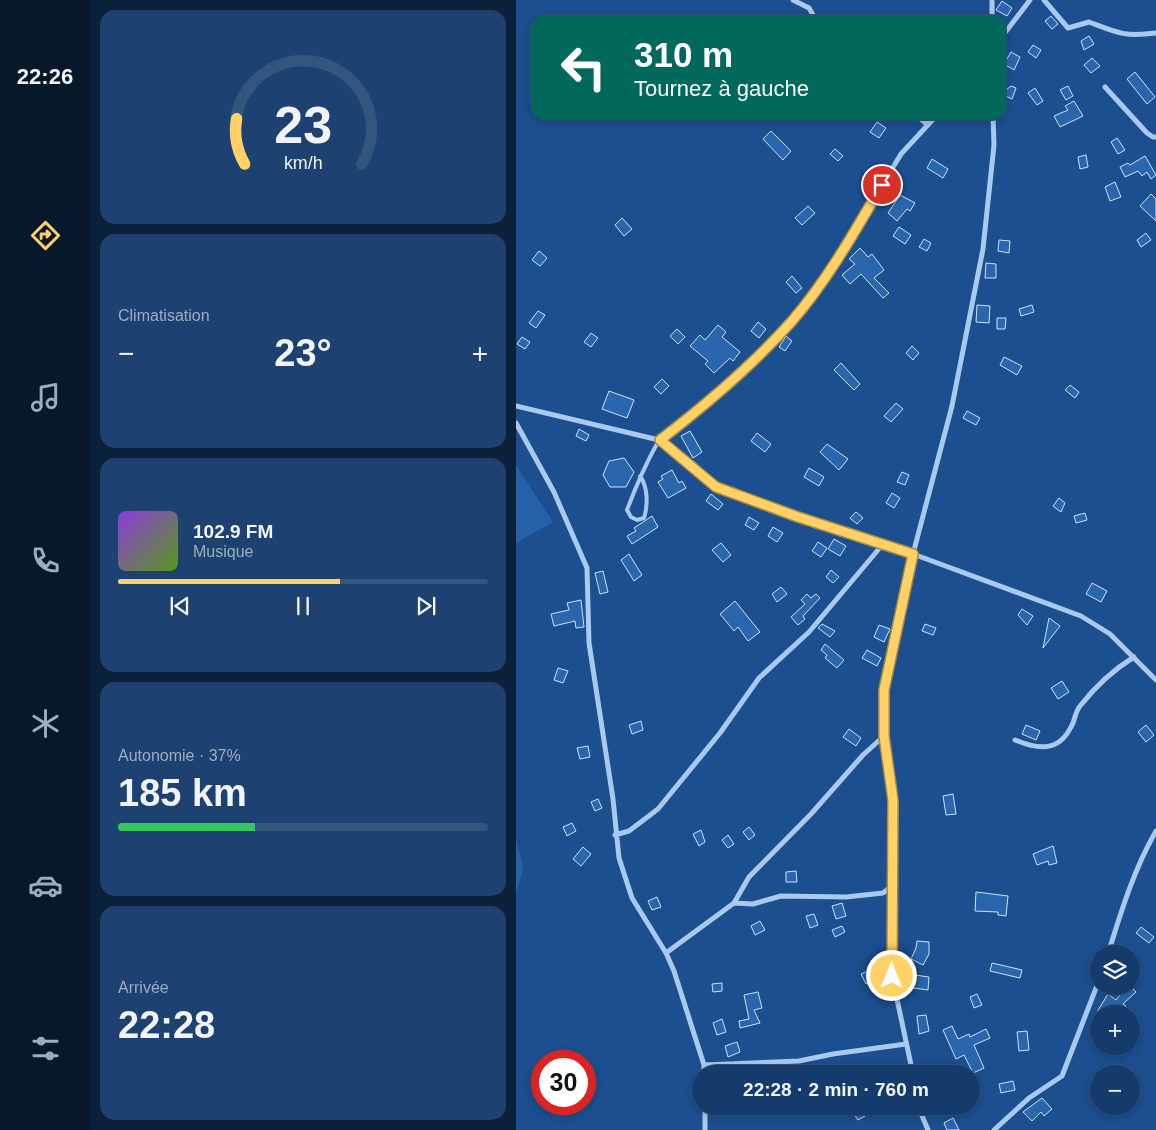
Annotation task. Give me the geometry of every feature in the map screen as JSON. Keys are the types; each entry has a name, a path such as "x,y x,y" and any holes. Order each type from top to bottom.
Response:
{"street":[{"path":"793,0 809,8 813,15"},
{"path":"992,0 992,15"},
{"path":"1006,31 1030,0"},
{"path":"1044,0 1068,28 1089,22 1112,33 1136,36 1156,33"},
{"path":"1105,87 1127,113 1155,139"},
{"path":"922,120 928,125"},
{"path":"660,440 702,408 748,366 793,320 864,217 901,154 932,120"},
{"path":"911,1065 892,976 893,800 884,736 884,690 913,554 952,406 983,249 994,145 994,120"},
{"path":"516,406 660,440 716,487 798,517 913,554 1081,616 1110,634 1156,680"},
{"path":"516,423 554,492 587,568 589,643 613,799 615,835 619,858 632,898 666,953 683,997 704,1065 800,1061 833,1054 906,1044"},
{"path":"615,835 629,831 658,809 720,733 759,678 809,632 883,544"},
{"path":"1015,740 1035,748 1055,745 1071,728 1078,708 1115,669 1134,657"},
{"path":"666,953 734,903 750,877 811,814 863,755 884,736"},
{"path":"1111,945 1123,904 1145,850 1156,831"},
{"path":"734,903 753,904 781,896 846,897 874,894 883,893 892,886"},
{"path":"994,1130 1029,1098 1062,1076 1093,995"},
{"path":"705,1115 705,1130"},
{"path":"922,1115 928,1130"}],"lane":[{"path":"640,476 644,481 647,508 644,518 637,520 631,517 627,510 640,476 660,440"}],"shaded area":[{"path":"516,465 553,522 516,543"},
{"path":"516,838 523,868 516,896"}],"building":[{"path":"1002,1 1012,8 1007,16 996,10"},
{"path":"1051,16 1058,24 1052,29 1045,21"},
{"path":"1089,36 1094,44 1084,50 1081,41"},
{"path":"1033,45 1041,50 1036,58 1028,52"},
{"path":"1011,52 1020,57 1014,70 1006,65 1006,61"},
{"path":"1092,58 1100,66 1091,73 1084,65"},
{"path":"1135,72 1155,97 1147,104 1127,79"},
{"path":"1011,86 1016,88 1012,99 1006,96 1006,90"},
{"path":"1068,86 1073,96 1066,100 1060,90"},
{"path":"1035,88 1043,101 1037,105 1028,93"},
{"path":"1074,101 1083,116 1060,127 1054,116 1068,110 1065,106"},
{"path":"877,122 886,128 879,138 870,132"},
{"path":"771,131 791,151 783,160 763,139"},
{"path":"1117,138 1125,150 1118,154 1111,142"},
{"path":"835,149 843,156 838,161 830,154"},
{"path":"1086,155 1088,167 1080,169 1078,157"},
{"path":"1145,156 1156,175 1151,179 1147,172 1142,176 1138,171 1125,177 1120,167 1128,163 1130,165"},
{"path":"932,159 948,169 943,178 927,168"},
{"path":"1115,182 1121,197 1110,201 1105,187"},
{"path":"1151,194 1156,199 1156,221 1140,206"},
{"path":"900,195 915,203 910,211 907,209 897,221 888,213"},
{"path":"808,206 815,213 802,225 795,218"},
{"path":"622,218 632,229 624,236 615,225"},
{"path":"899,227 911,235 905,244 893,236"},
{"path":"1146,233 1151,240 1141,247 1137,240"},
{"path":"924,239 931,243 927,251 919,247"},
{"path":"999,240 1010,241 1009,253 998,251"},
{"path":"860,248 868,257 872,254 884,270 874,278 889,293 883,298 861,274 850,284 842,275 855,264 849,259"},
{"path":"539,251 547,258 540,266 532,260"},
{"path":"986,263 996,264 996,278 985,278"},
{"path":"792,276 802,288 796,293 786,282"},
{"path":"977,305 990,306 989,323 976,322"},
{"path":"1032,305 1034,312 1021,316 1019,309"},
{"path":"538,311 545,315 536,328 529,323"},
{"path":"997,318 1006,318 1005,329 997,329"},
{"path":"758,322 766,329 759,338 751,331"},
{"path":"718,325 726,332 722,337 740,352 733,361 730,358 714,373 705,364 708,361 690,346 700,335 705,340"},
{"path":"677,329 685,337 678,344 670,336"},
{"path":"591,333 598,338 591,347 584,342"},
{"path":"786,336 792,341 785,351 779,347"},
{"path":"522,337 530,342 525,349 517,344"},
{"path":"912,346 919,353 913,360 906,353"},
{"path":"1004,357 1022,366 1017,375 1000,365"},
{"path":"841,363 860,384 854,390 834,370"},
{"path":"662,379 669,386 661,394 654,387"},
{"path":"1070,385 1079,392 1075,398 1065,390"},
{"path":"609,391 634,400 627,418 602,409"},
{"path":"896,403 903,409 891,422 884,416"},
{"path":"967,411 980,418 976,425 963,418"},
{"path":"579,429 589,435 586,441 576,436"},
{"path":"690,431 702,452 693,458 681,436"},
{"path":"757,433 771,444 765,452 751,441"},
{"path":"827,444 848,459 839,470 820,452"},
{"path":"624,458 634,472 626,487 610,487 603,475 609,461"},
{"path":"809,468 824,477 819,486 804,477"},
{"path":"672,470 679,483 682,481 686,488 668,498 658,482 663,479 661,476"},
{"path":"902,472 909,475 905,485 897,482"},
{"path":"892,493 900,498 894,508 886,503"},
{"path":"711,494 723,504 718,510 706,501"},
{"path":"1059,498 1065,503 1061,512 1053,506"},
{"path":"856,512 863,518 857,524 850,518"},
{"path":"1085,513 1087,520 1076,523 1074,516"},
{"path":"652,516 658,527 632,544 627,536 636,531 634,528"},
{"path":"749,517 759,523 754,530 745,525"},
{"path":"773,527 783,533 777,542 768,536"},
{"path":"834,539 846,546 840,556 828,549"},
{"path":"818,542 827,548 821,557 812,551"},
{"path":"721,543 731,555 723,562 712,550"},
{"path":"629,554 642,575 634,581 621,560"},
{"path":"831,570 839,577 833,583 826,577"},
{"path":"603,571 608,592 600,594 595,573"},
{"path":"1092,583 1107,591 1101,602 1086,594"},
{"path":"781,587 787,594 777,602 772,594"},
{"path":"807,594 811,598 816,594 820,598 803,616 805,619 798,625 791,617 805,604 801,600"},
{"path":"581,600 584,627 576,628 575,621 554,626 551,614 569,610 567,603"},
{"path":"735,601 760,632 748,641 738,627 734,631 720,614"},
{"path":"1022,609 1033,616 1027,625 1018,615"},
{"path":"1049,618 1060,626 1043,648"},
{"path":"822,624 835,631 830,637 818,628"},
{"path":"925,624 936,628 933,635 922,631"},
{"path":"879,625 890,629 884,642 874,637"},
{"path":"825,644 844,660 837,668 825,658 827,655 821,650"},
{"path":"867,650 881,658 877,666 862,658"},
{"path":"558,668 568,671 563,683 554,680"},
{"path":"1062,681 1069,692 1058,699 1051,688"},
{"path":"641,721 643,730 632,734 629,725"},
{"path":"1026,725 1040,731 1036,740 1022,734"},
{"path":"1146,725 1154,735 1146,742 1138,732"},
{"path":"849,729 861,738 856,746 843,737"},
{"path":"588,746 590,757 580,759 577,748"},
{"path":"953,794 956,814 946,815 943,796"},
{"path":"598,799 602,808 595,811 591,802"},
{"path":"572,823 576,831 567,836 563,827"},
{"path":"749,827 755,835 749,840 743,832"},
{"path":"701,830 705,842 699,846 693,834"},
{"path":"728,835 734,844 728,848 722,840"},
{"path":"1053,846 1057,863 1049,865 1048,861 1037,865 1033,854"},
{"path":"583,847 591,854 581,866 573,859"},
{"path":"796,871 797,882 786,882 786,872"},
{"path":"976,892 1008,896 1006,916 998,915 998,912 975,911"},
{"path":"657,897 661,907 652,910 648,901"},
{"path":"842,903 846,916 836,919 832,906"},
{"path":"814,914 818,925 810,928 806,916"},
{"path":"760,921 765,930 755,935 751,926"},
{"path":"842,926 845,932 835,937 832,930"},
{"path":"1141,927 1154,937 1149,943 1136,933"},
{"path":"917,941 929,942 929,954 923,965 911,959"},
{"path":"992,963 1022,970 1020,978 990,971"},
{"path":"868,971 873,981 866,984 861,974"},
{"path":"908,974 929,977 928,990 906,987"},
{"path":"722,983 722,991 713,992 712,984"},
{"path":"758,992 762,1008 754,1010 760,1023 740,1028 739,1021 749,1019 744,995"},
{"path":"977,994 982,1005 974,1008 970,997"},
{"path":"1107,995 1116,1000 1120,995 1133,995 1123,1004 1124,1005 1101,1005"},
{"path":"926,1015 929,1031 919,1034 917,1016"},
{"path":"722,1019 726,1032 717,1035 713,1023"},
{"path":"952,1026 958,1039 969,1034 970,1037 986,1029 990,1038 974,1045 984,1068 980,1070 980,1065 969,1065 964,1055 956,1059 943,1030"},
{"path":"1027,1031 1029,1050 1019,1051 1017,1032"},
{"path":"737,1042 740,1052 728,1057 725,1046"},
{"path":"1013,1081 1015,1090 1001,1093 999,1084"},
{"path":"1042,1098 1052,1109 1044,1116 1041,1112 1032,1121 1023,1112"},
{"path":"855,1115 864,1115 865,1116 858,1120"},
{"path":"953,1118 959,1130 947,1130 944,1123"}],"route":[{"path":"882,185 864,217 793,320 748,366 702,408 660,440 716,487 798,517 913,554 884,690 884,736 893,800 892,976"}]}
